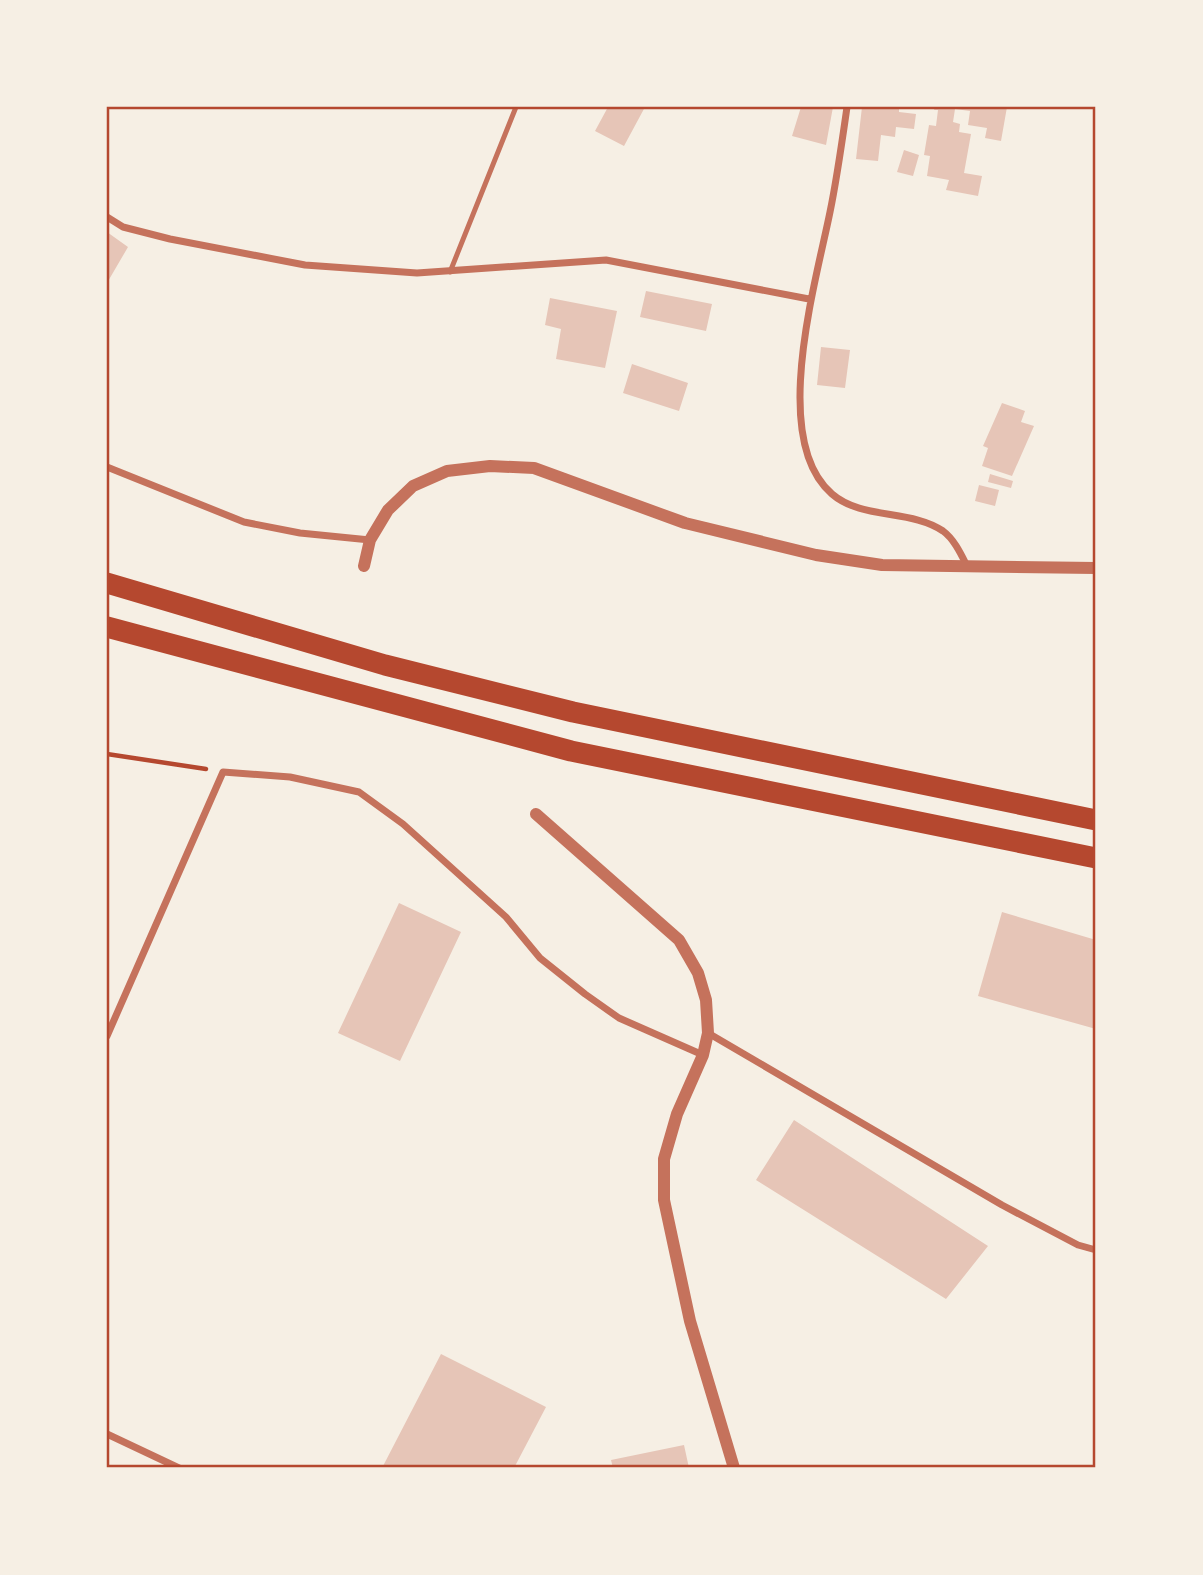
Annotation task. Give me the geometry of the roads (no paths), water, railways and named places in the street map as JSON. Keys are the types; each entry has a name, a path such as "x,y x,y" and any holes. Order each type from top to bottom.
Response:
{"highway":[{"path":"107,583 384,665 573,712 1096,820"},
{"path":"107,627 570,751 1096,858"}],"street":[{"path":"847,107 830,212 809,299 801,363 803,443 820,484 835,497 858,507 927,524 944,532 968,566"},
{"path":"107,217 123,227 170,239 293,263 417,273 606,260 809,299"},
{"path":"364,566 370,540 388,510 413,486 447,471 489,466 534,468 685,523 804,552 882,565 1096,568"},
{"path":"107,467 244,522 300,533 370,540"},
{"path":"107,1036 223,772 290,777 359,792 403,824 506,916 540,958 585,994 620,1018 703,1055"},
{"path":"536,814 679,940 698,973 706,1000 708,1033 703,1055 677,1114 664,1159 664,1200 690,1321 734,1468"},
{"path":"708,1033 1002,1205 1078,1245 1096,1250"},
{"path":"107,1434 179,1468"}],"lane":[{"path":"450,272 516,107"}]}
